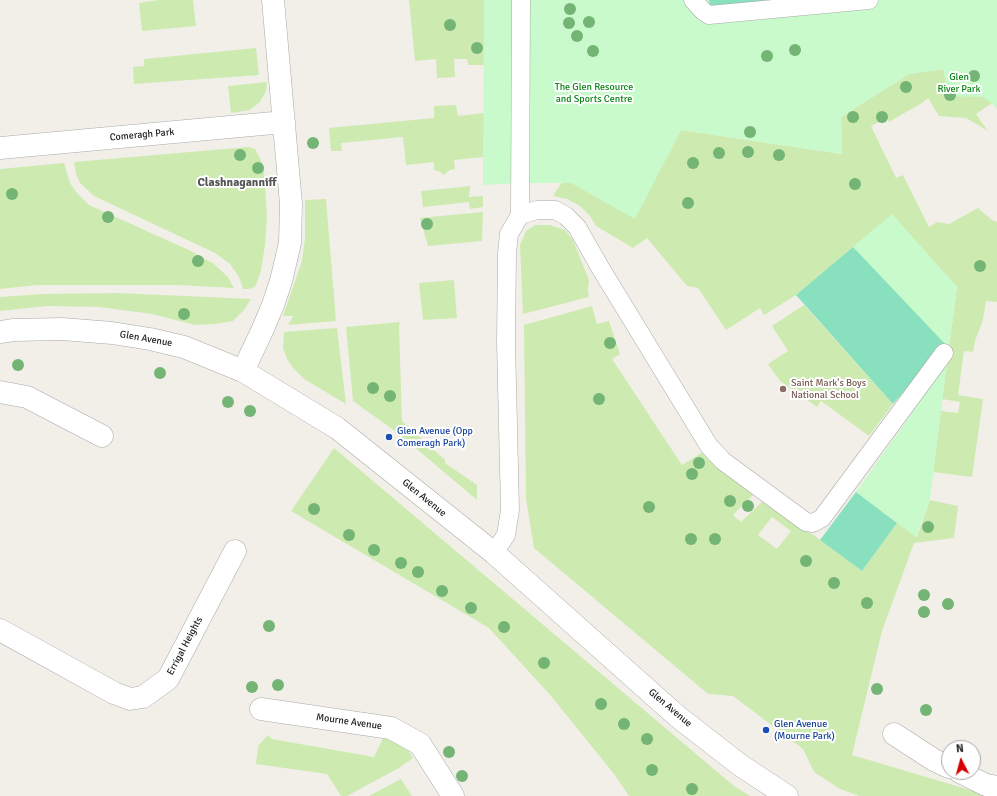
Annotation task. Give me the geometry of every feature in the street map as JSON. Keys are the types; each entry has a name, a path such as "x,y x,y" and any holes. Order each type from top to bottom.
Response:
{"street":[{"path":"243,371 273,305 281,281 290,243 291,204 273,0"},
{"name":"Comeragh Park","path":"0,148 284,122"},
{"name":"Glen Avenue","path":"0,332 14,330 62,329 112,333 150,339 184,347 243,371 337,428 494,553 678,716 740,765 787,796"},
{"path":"0,392 27,397 102,436"},
{"name":"Errigal Heights","path":"0,630 114,693 130,699 143,697 168,679 235,551"},
{"name":"Mourne Avenue","path":"261,709 391,728 420,744 453,796"},
{"path":"894,734 941,763"},
{"path":"977,780 997,787"}],"lane":[{"path":"494,553 506,535 510,510 506,342 507,253 509,234 520,215 521,0"},
{"path":"693,0 709,15 869,0"},
{"path":"520,215 537,210 555,210 566,216 577,227 709,446 723,461 806,522 813,523 822,518 944,353"}],"green space":[{"path":"159,0 193,0 196,26 142,31 139,3"},
{"path":"409,0 484,0 484,65 468,65 467,59 454,59 455,77 437,78 436,59 415,61"},
{"name":"The Glen Resource and Sports Centre","path":"484,0 997,0 997,109 992,103 983,97 948,96 943,69 909,74 841,117 842,154 681,130 635,219 571,183 483,185"},
{"path":"709,0 776,0 710,6"},
{"path":"256,48 259,75 134,84 133,67 144,66 144,59"},
{"name":"Glen River Park","path":"943,69 997,73 997,109 992,103 976,114 988,131 966,118 939,116 928,98 889,122 887,118 871,126 896,178 903,175 929,227 937,222 949,224 978,208 992,220 997,222 997,302 986,301 983,320 975,341 973,352 964,351 958,395 983,399 972,477 933,472 941,411 958,413 960,402 942,399 957,287 892,215 796,295 764,315 760,308 726,330 698,288 687,286 647,238 633,248 596,226 590,216 580,206 567,199 553,196 570,170 668,155 681,130 842,154 841,117 909,74"},
{"path":"267,82 266,91 260,102 250,110 231,113 228,86"},
{"path":"456,105 458,116 484,113 484,157 454,160 455,169 450,170 443,175 441,172 434,170 434,162 406,165 403,137 341,143 342,151 331,151 329,128 434,118 434,106"},
{"path":"248,147 255,149 264,169 267,218 261,271 255,287 248,289 243,289 239,277 230,264 215,253 94,196 80,183 76,174 74,162"},
{"path":"64,163 70,183 77,193 89,205 191,251 214,264 228,277 234,288 178,285 37,285 0,289 0,169"},
{"path":"470,186 469,197 483,196 483,207 470,209 469,202 423,207 421,191"},
{"path":"326,199 336,321 288,325 293,316 283,316 302,261 305,238 305,200"},
{"path":"483,212 482,241 428,246 420,218"},
{"path":"892,214 957,287 949,348 945,344 893,404 796,295"},
{"path":"535,225 550,225 565,230 573,240 589,280 589,297 523,314 520,245 526,231"},
{"path":"853,247 945,344 893,404 796,295"},
{"path":"454,280 457,318 423,320 419,283"},
{"path":"119,293 251,299 244,310 233,321 195,325 152,314 99,307 47,306 0,311 0,297 42,294"},
{"path":"804,305 893,404 869,436 821,401 817,407 780,381 768,364 788,351 772,326"},
{"path":"592,306 597,324 609,321 620,354 612,359 682,465 703,452 714,465 756,492 733,515 741,522 765,499 862,571 897,523 917,537 930,500 958,506 954,538 914,543 882,631 852,755 990,796 859,796 840,789 814,772 803,749 733,696 708,694 534,548 526,499 524,325","holes":["772,517 791,531 777,549 758,535"]},
{"path":"400,322 402,421 445,460 445,463 477,485 477,500 399,434 353,401 346,327"},
{"path":"337,328 346,404 304,379 293,368 287,359 283,348 284,332"},
{"path":"948,355 930,500 916,537 856,492 907,420"},
{"path":"334,448 734,786 750,796 629,796 614,774 551,696 489,628 291,511"},
{"path":"856,492 897,523 862,571 820,540"},
{"path":"268,735 272,739 374,757 384,736 400,744 409,751 413,758 399,768 347,796 341,796 327,774 256,764 258,746"},
{"path":"401,779 412,796 369,796"}],"place":[{"name":"Saint Mark's Boys National School","path":"783,389"},
{"name":"Glen Avenue (Opp Comeragh Park)","path":"389,437"},
{"name":"Glen Avenue (Mourne Park)","path":"766,730"}],"district":[{"name":"Clashnaganniff","path":"237,183"}]}
